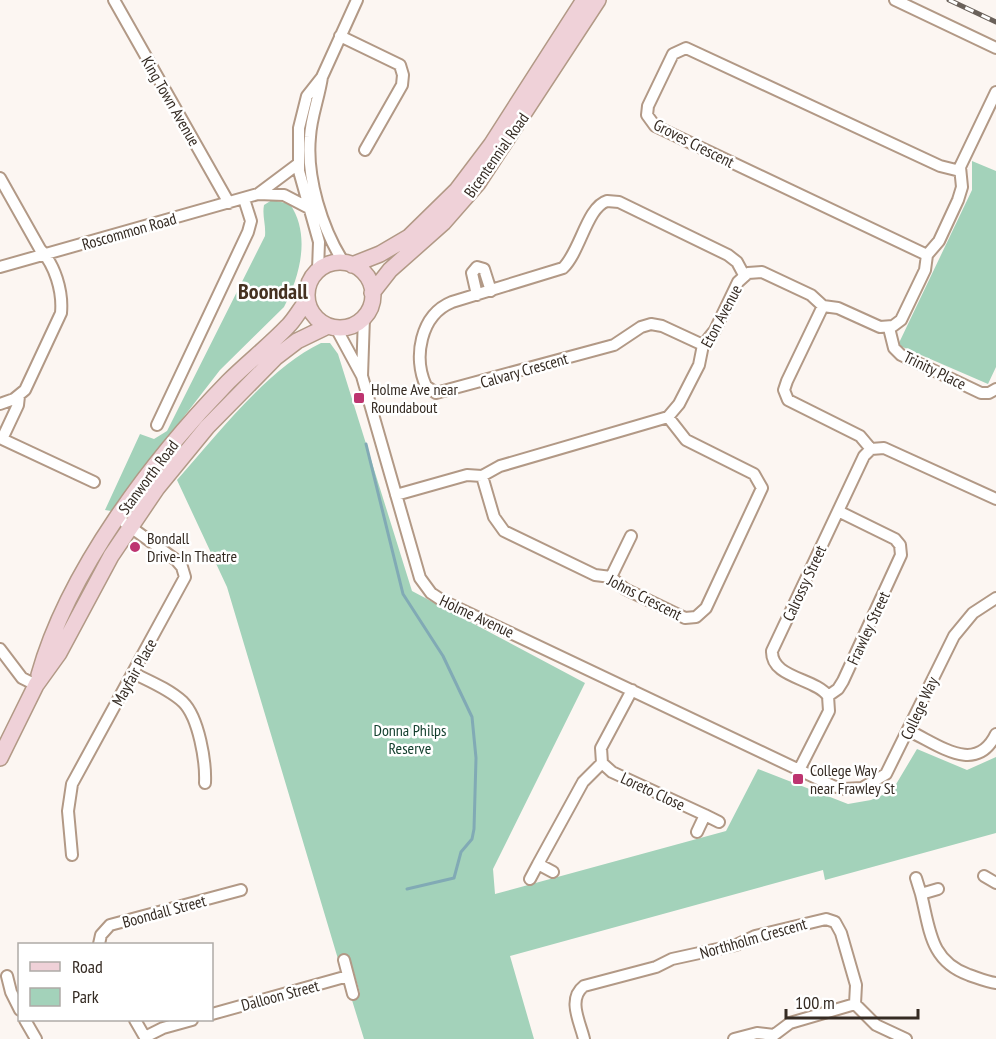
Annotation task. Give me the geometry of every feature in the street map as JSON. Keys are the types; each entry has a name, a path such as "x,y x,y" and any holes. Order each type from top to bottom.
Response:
{"main road":[{"name":"Bicentennial Road","path":"348,264 380,254 409,237 457,190 491,145 584,0"},
{"name":"Bicentennial Road","path":"372,293 390,270 443,223 478,183 598,0"},
{"path":"335,263 348,264 367,276 372,293 369,310 364,317 346,327 332,327 318,320 307,301 309,284 318,270 335,263"},
{"name":"Stanworth Road","path":"0,758 36,686 47,646 76,590 124,522 182,432 228,382 290,325 307,301"},
{"name":"Stanworth Road","path":"124,522 231,400 286,348 332,327"}],"street":[{"name":"King Town Avenue","path":"114,0 229,202"},
{"path":"348,264 327,231 311,172 310,135 322,77 357,0"},
{"path":"895,0 996,48"},
{"path":"340,36 400,65 404,75 402,85 365,150"},
{"name":"Groves Crescent","path":"927,255 655,126 647,115 648,106 673,54 683,48 690,48 940,166 960,171"},
{"path":"318,270 319,242 298,164 299,128 304,106 308,96 322,77"},
{"path":"889,328 903,316 925,270 927,255 939,241 958,200 962,187 960,171 996,92"},
{"name":"Roscommon Road","path":"0,267 244,199 258,194 298,164"},
{"path":"0,178 49,259 60,293 61,313 28,385 19,396 0,404"},
{"name":"Roscommon Road","path":"258,194 284,195 309,208"},
{"name":"Stanworth Road","path":"157,425 248,232 251,221 244,199"},
{"name":"Calvary Crescent","path":"703,345 651,324 641,327 614,345 441,393 432,392 424,382 418,361 427,325 434,313 444,305 563,268 574,255 598,206 612,201 728,255 737,262 744,275"},
{"path":"477,295 471,273 477,267 486,272 491,291"},
{"name":"Eton Avenue","path":"668,417 679,404 699,364 703,345 715,330 738,282 744,275 762,272 811,295 823,306 838,308 875,326 889,328"},
{"path":"823,306 787,381 785,394 794,405 864,439 871,449 884,448 996,500"},
{"name":"Holme Avenue","path":"362,376 364,317"},
{"name":"Holme Avenue","path":"332,327 362,376 420,578 431,593 443,602 632,690"},
{"name":"Trinity Place","path":"889,328 894,348 901,355 981,393 989,393 996,389"},
{"path":"19,396 18,405 1,438 94,483"},
{"path":"396,495 467,475 482,476 500,466 668,417"},
{"name":"Johns Crescent","path":"482,476 494,517 504,531 595,575 611,577 625,589 684,618 696,617 706,608 761,493 758,476 686,440 668,417"},
{"name":"Calrossy Street","path":"828,696 819,687 782,670 774,662 772,655 864,456 871,449"},
{"name":"Frawley Street","path":"799,770 829,711 828,696 838,689 843,681 900,560 902,551 895,539 838,511"},
{"name":"Mayfair Place","path":"72,855 68,811 72,784 185,577 177,560 124,522"},
{"path":"611,577 631,536"},
{"name":"College Way","path":"632,690 799,770 844,789 868,786 886,774 954,636 973,613 996,598"},
{"path":"0,649 22,678 36,686"},
{"path":"133,673 174,696 187,707 206,762 205,783"},
{"path":"530,879 583,782 602,763 601,748 632,690"},
{"path":"909,731 964,756 975,755 985,750 996,734"},
{"name":"Loreto Close","path":"602,763 612,772 719,822"},
{"name":"Loreto Close","path":"697,832 705,815"},
{"path":"538,864 553,872"},
{"path":"984,876 996,883"},
{"path":"916,878 936,949 942,960 960,971 996,983"},
{"path":"921,894 938,889"},
{"name":"Boondall Street","path":"99,943 101,934 110,926 241,890"},
{"name":"Northholm Crescent","path":"584,1039 574,1002 576,993 584,986 656,967 672,959 736,945 753,937 822,919 832,921 839,928 856,985 855,1004"},
{"path":"344,960 353,994"},
{"path":"7,976 11,993 18,1006"},
{"name":"Dalloon Street","path":"213,1014 348,976"},
{"path":"734,1039 757,1033 774,1037 790,1023 855,1004 876,1025 906,1039"},
{"path":"26,1021 36,1039"},
{"path":"136,1021 146,1038 163,1028 188,1021"}],"green space":[{"path":"972,161 996,171 996,367 988,384 898,345 972,190"},
{"path":"272,200 290,204 296,216 302,242 295,282 284,307 220,370 111,511 105,510 140,434 154,439 167,431 265,236 264,205"},
{"name":"Donna Philps Reserve","path":"321,343 330,343 338,354 412,591 585,683 493,869 495,894 726,831 758,769 848,804 871,800 892,791 917,749 967,770 996,757 996,833 825,880 823,870 510,956 534,1039 364,1039 351,997 360,993 349,956 338,959 227,587 177,480 262,386 301,354"}],"waterway":[{"path":"366,444 403,594 443,656 472,717 476,758 474,829 472,839 461,852 454,878 407,889"}],"railway":[{"path":"949,0 996,22"}],"place":[{"name":"Holme Ave near Roundabout","path":"359,398"},
{"name":"Bondall Drive-In Theatre","path":"135,547"},
{"name":"College Way near Frawley St","path":"798,779"}],"district":[{"name":"Boondall","path":"273,291"}]}
